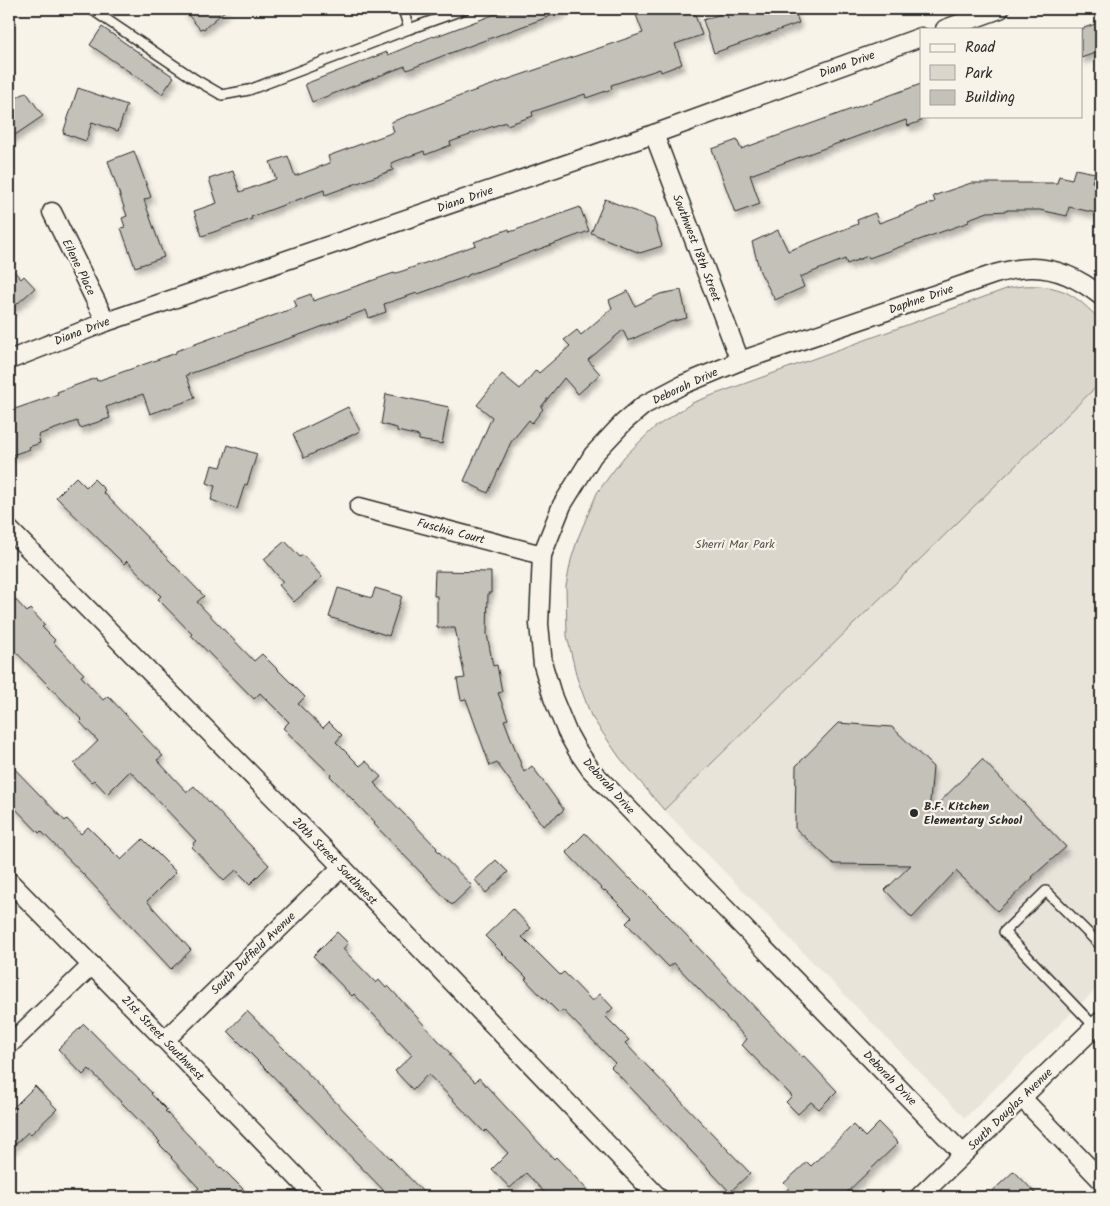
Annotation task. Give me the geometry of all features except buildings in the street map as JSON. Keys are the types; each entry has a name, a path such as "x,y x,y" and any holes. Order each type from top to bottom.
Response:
{"street":[{"path":"948,28 1000,9"},
{"name":"Diana Drive","path":"9,360 106,322 654,134 920,37"},
{"name":"Southwest 18th Street","path":"654,134 740,361"},
{"name":"Eilene Place","path":"52,212 106,322"},
{"name":"Daphne Drive","path":"740,361 995,274 1013,270 1030,268 1053,270 1070,276 1101,296"},
{"name":"Deborah Drive","path":"740,361 682,384 644,405 624,422 593,456 562,505 542,555 539,624 543,665 552,698 567,732 591,770 963,1154"},
{"name":"Fuschia Court","path":"359,507 542,555"},
{"name":"20th Street Southwest","path":"9,529 342,867 658,1197"},
{"name":"South Duffield Avenue","path":"165,1040 342,867"},
{"name":"21st Street Southwest","path":"9,881 316,1197"},
{"path":"9,1045 92,965"},
{"name":"South Douglas Avenue","path":"918,1197 1098,1024"},
{"path":"1022,1098 1101,1180"}],"lane":[{"path":"91,9 196,80 222,95 249,90 465,9"},
{"path":"403,9 409,29"},
{"path":"1098,1024 1004,932 1046,892 1101,946"}],"shaded area":[{"path":"1101,382 1101,984 965,1118 664,810"}],"green space":[{"name":"Sherri Mar Park","path":"1022,286 1057,289 1075,298 1101,321 1101,382 664,810 620,758 591,716 577,678 567,636 566,586 571,560 597,493 624,457 654,428 692,403 1009,288"}],"place":[{"name":"B.F. Kitchen Elementary School","path":"914,813"}]}
